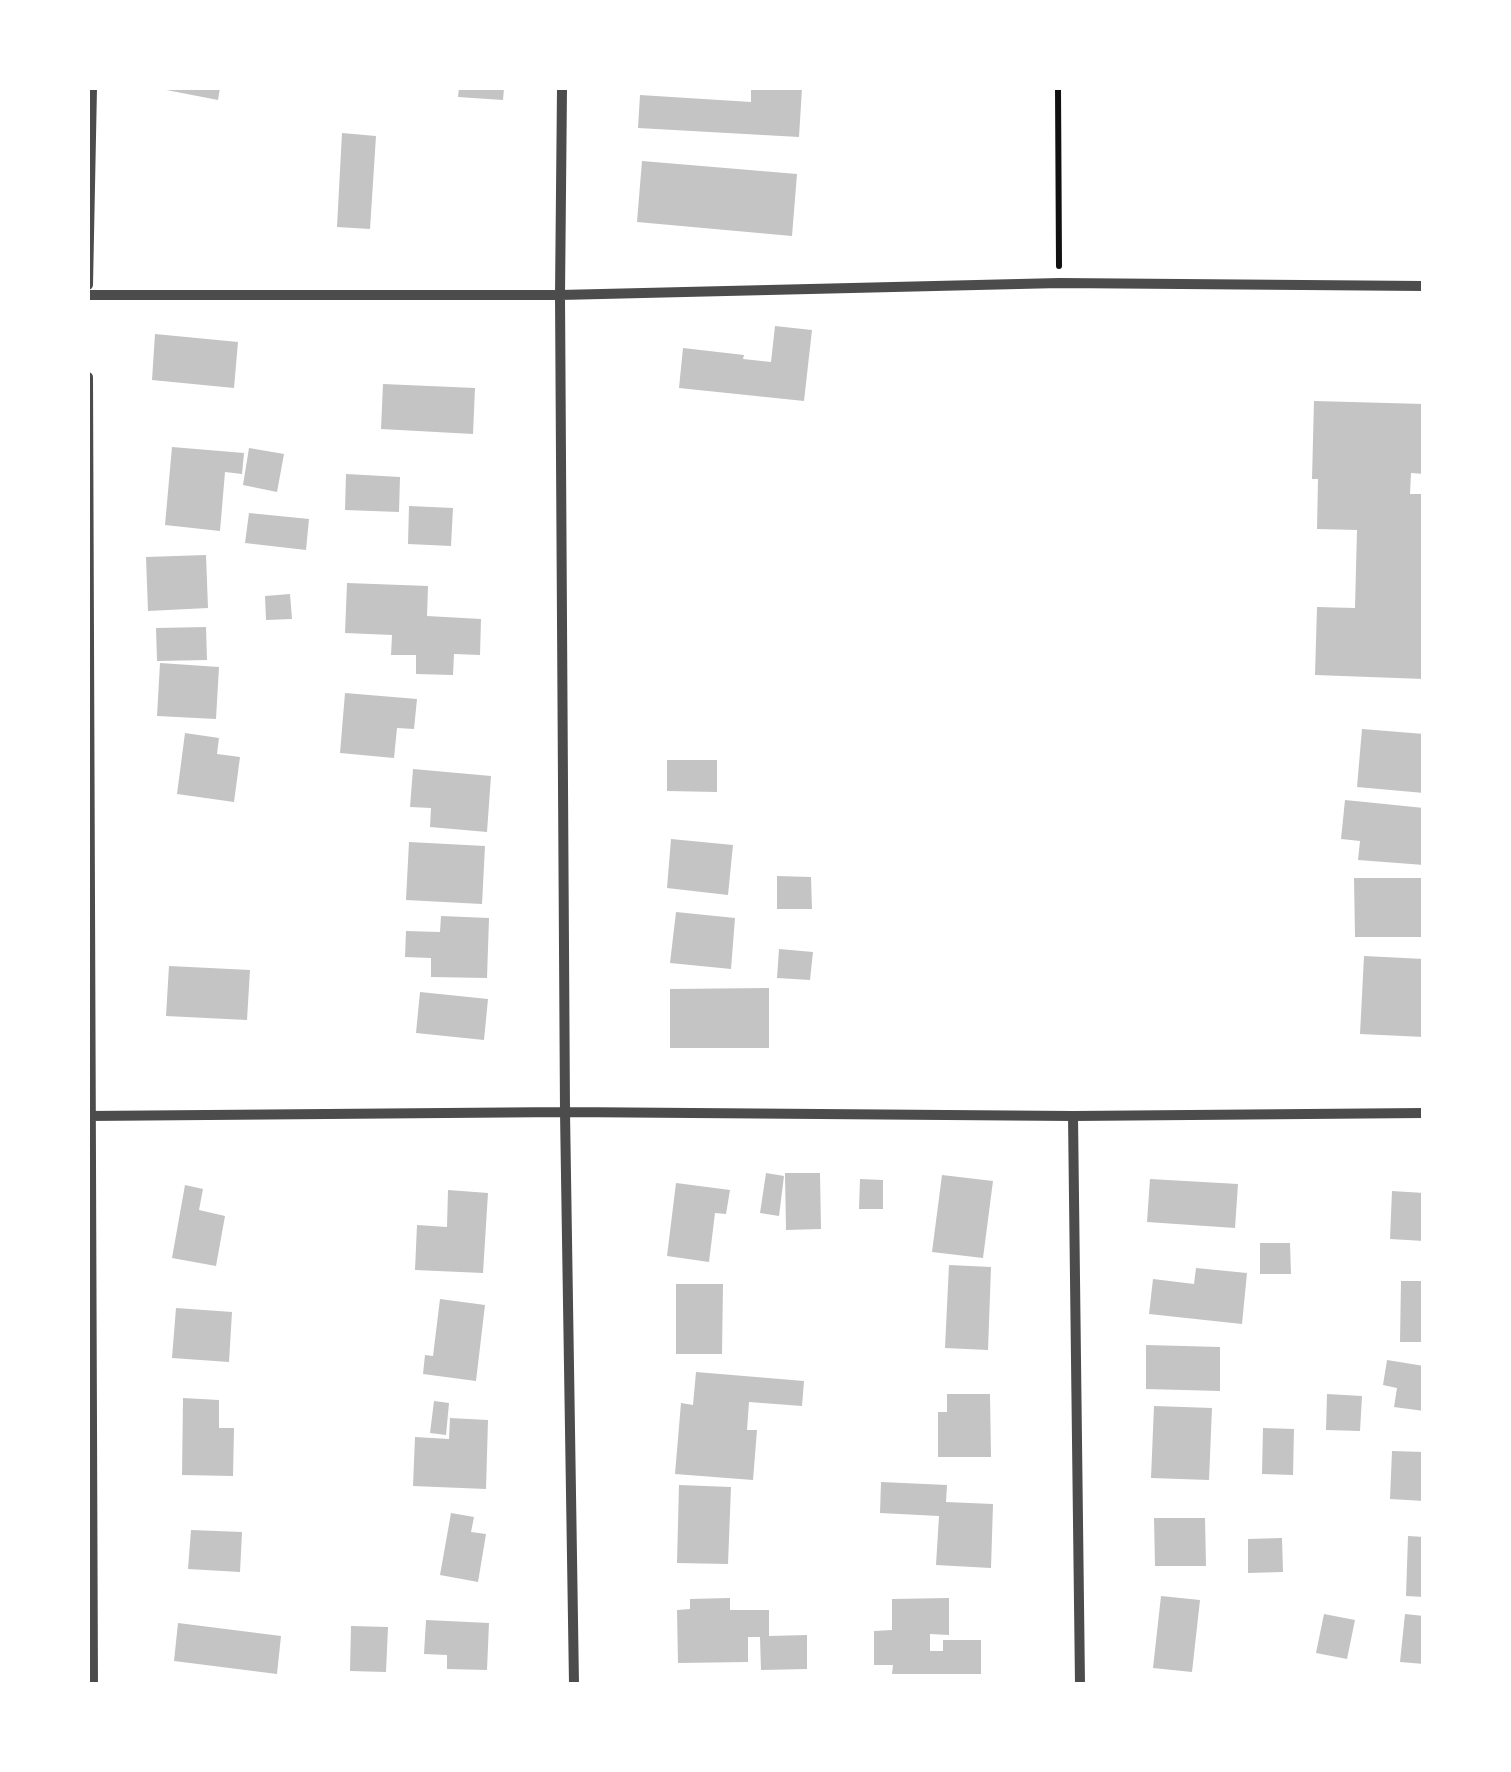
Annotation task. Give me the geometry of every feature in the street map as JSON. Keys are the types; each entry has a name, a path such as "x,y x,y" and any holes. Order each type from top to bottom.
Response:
{"street":[{"path":"88,285 92,88"},
{"path":"562,88 565,1112 574,1684"},
{"path":"88,296 560,295 1060,283 1424,286"},
{"path":"88,377 92,1684"},
{"path":"88,1116 1424,1113"},
{"path":"1072,1116 1080,1684"}],"path":[{"path":"1058,88 1060,283"}],"building":[{"path":"156,88 220,88 218,100"},
{"path":"459,88 504,88 503,100 458,97"},
{"path":"751,88 802,88 799,137 638,128 640,95 751,102"},
{"path":"342,133 376,136 370,229 337,227"},
{"path":"642,161 797,174 792,236 637,222"},
{"path":"775,326 812,330 804,401 679,388 683,348 771,362"},
{"path":"155,334 238,342 234,388 152,380"},
{"path":"383,384 475,388 473,434 381,429"},
{"path":"1314,401 1424,404 1424,474 1411,473 1410,494 1424,494 1424,679 1315,675 1317,607 1355,608 1357,530 1317,529 1318,479 1312,479"},
{"path":"172,447 244,453 242,474 225,472 220,531 165,525"},
{"path":"249,448 284,454 277,492 243,485"},
{"path":"346,474 400,477 399,512 345,510"},
{"path":"409,506 453,508 451,546 408,544"},
{"path":"249,513 309,519 306,550 245,543"},
{"path":"206,555 208,608 148,611 146,557"},
{"path":"347,583 428,586 427,616 481,619 480,655 454,654 453,675 416,674 416,655 391,655 392,635 345,633"},
{"path":"290,594 292,619 266,620 265,596"},
{"path":"206,627 207,660 157,661 156,628"},
{"path":"160,663 219,667 216,719 157,716"},
{"path":"345,693 417,699 414,729 397,728 394,758 340,753"},
{"path":"1362,729 1424,734 1424,793 1357,787"},
{"path":"185,733 219,738 217,754 240,757 234,802 177,794"},
{"path":"667,760 717,760 717,792 667,791"},
{"path":"413,769 491,776 487,832 430,827 431,808 410,807"},
{"path":"1345,800 1424,808 1424,865 1358,860 1360,841 1341,839"},
{"path":"671,839 733,845 728,895 667,888"},
{"path":"409,842 485,846 482,904 406,900"},
{"path":"777,876 811,877 812,909 777,909"},
{"path":"1354,878 1424,878 1424,937 1355,937"},
{"path":"676,912 735,918 731,969 670,963"},
{"path":"441,916 489,918 487,978 431,977 431,958 405,957 406,931 440,932"},
{"path":"779,949 813,952 810,980 777,978"},
{"path":"1364,956 1424,959 1424,1037 1360,1034"},
{"path":"169,966 250,970 247,1020 166,1016"},
{"path":"769,988 769,1048 670,1048 670,989"},
{"path":"420,992 488,999 484,1040 416,1033"},
{"path":"766,1173 784,1176 779,1216 760,1213"},
{"path":"785,1173 820,1173 821,1229 786,1230"},
{"path":"942,1175 993,1181 983,1258 932,1252"},
{"path":"860,1179 883,1180 883,1209 859,1209"},
{"path":"1150,1179 1238,1184 1235,1228 1147,1222"},
{"path":"676,1183 730,1190 726,1214 715,1213 709,1262 667,1256"},
{"path":"185,1185 203,1189 199,1210 225,1216 216,1266 172,1258"},
{"path":"448,1190 488,1193 483,1273 415,1270 417,1225 447,1227"},
{"path":"1392,1191 1424,1193 1424,1241 1390,1239"},
{"path":"1260,1243 1290,1243 1291,1274 1260,1274"},
{"path":"949,1265 991,1267 988,1350 945,1348"},
{"path":"1196,1268 1247,1273 1242,1324 1149,1314 1153,1279 1194,1284"},
{"path":"1401,1281 1424,1281 1424,1342 1400,1342"},
{"path":"676,1284 723,1284 722,1354 676,1354"},
{"path":"440,1299 485,1305 476,1381 423,1374 425,1355 433,1356"},
{"path":"176,1308 232,1312 229,1362 172,1358"},
{"path":"1146,1345 1220,1347 1220,1391 1146,1389"},
{"path":"1387,1360 1424,1366 1424,1411 1394,1407 1397,1388 1383,1385"},
{"path":"696,1372 804,1381 802,1406 749,1402 747,1430 757,1430 753,1480 675,1474 681,1403 693,1405"},
{"path":"947,1394 990,1394 991,1457 938,1457 938,1412 947,1412"},
{"path":"1327,1394 1362,1396 1360,1431 1326,1430"},
{"path":"183,1398 219,1400 219,1428 234,1428 233,1476 182,1475"},
{"path":"434,1401 449,1403 446,1435 430,1433"},
{"path":"1154,1406 1212,1408 1209,1480 1151,1478"},
{"path":"450,1418 488,1420 486,1489 413,1486 415,1437 449,1439"},
{"path":"1263,1428 1294,1429 1293,1475 1262,1474"},
{"path":"1392,1451 1424,1452 1424,1501 1390,1499"},
{"path":"881,1482 947,1485 946,1502 993,1504 991,1568 936,1565 939,1516 880,1513"},
{"path":"679,1485 731,1487 728,1564 677,1563"},
{"path":"451,1513 474,1517 471,1532 486,1534 478,1582 440,1575"},
{"path":"1154,1518 1205,1518 1206,1566 1155,1566"},
{"path":"191,1530 242,1532 240,1572 188,1569"},
{"path":"1408,1536 1424,1537 1424,1597 1406,1596"},
{"path":"1282,1538 1283,1572 1248,1573 1248,1539"},
{"path":"1161,1596 1200,1600 1192,1672 1153,1668"},
{"path":"730,1598 730,1610 769,1610 769,1636 807,1635 807,1669 761,1670 760,1637 748,1637 748,1662 678,1663 677,1610 690,1609 690,1599"},
{"path":"949,1598 949,1635 930,1634 930,1651 943,1651 943,1640 981,1640 981,1674 892,1674 893,1665 874,1665 874,1631 892,1630 892,1599"},
{"path":"1324,1614 1355,1620 1347,1659 1316,1653"},
{"path":"1405,1614 1424,1616 1424,1664 1400,1662"},
{"path":"426,1620 489,1623 487,1670 447,1669 447,1655 424,1654"},
{"path":"178,1623 281,1636 277,1674 174,1661"},
{"path":"351,1626 388,1627 386,1672 350,1671"}]}
